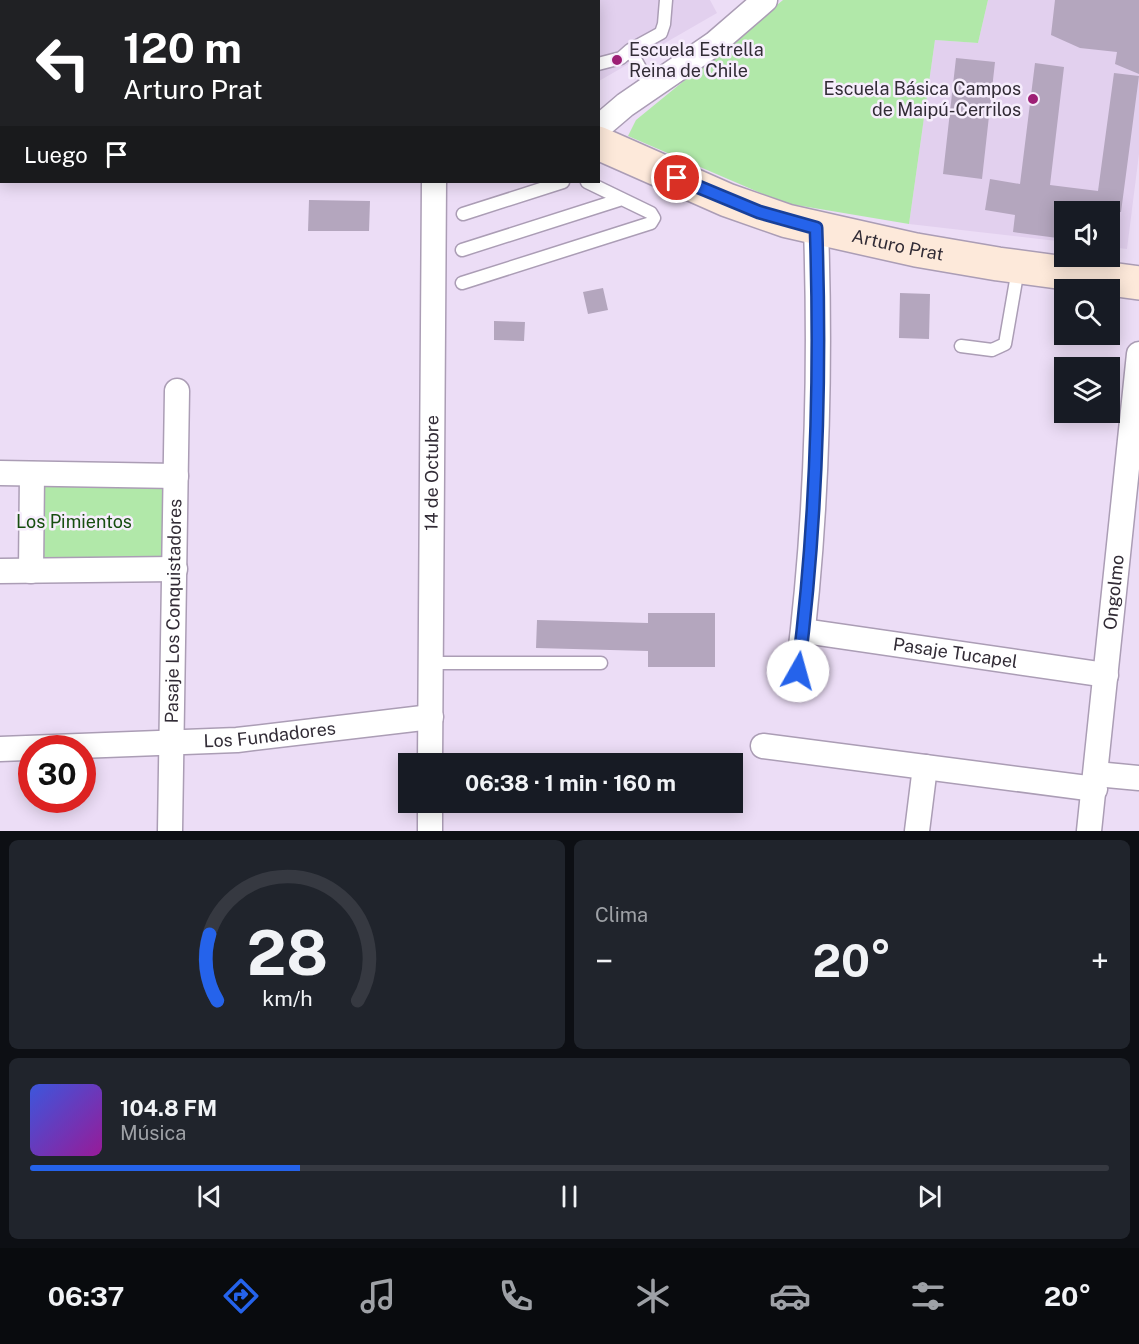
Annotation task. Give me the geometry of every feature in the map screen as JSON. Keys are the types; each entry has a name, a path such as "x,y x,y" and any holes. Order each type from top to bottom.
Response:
{"street":[{"path":"600,126 714,44 765,0"},
{"name":"Arturo Prat","path":"600,144 727,200 816,228 916,250 1018,267 1139,283"},
{"name":"14 de Octubre","path":"430,753 435,183"},
{"path":"798,671 804,631 818,438 816,228"},
{"name":"Ongolmo","path":"1089,831 1096,782 1139,354"},
{"name":"Pasaje Los Conquistadores","path":"170,831 177,391"},
{"path":"0,473 176,476"},
{"path":"31,570 33,474"},
{"path":"0,571 175,569"},
{"name":"Pasaje Tucapel","path":"804,631 1106,675"},
{"name":"Los Fundadores","path":"0,749 237,740 431,717"},
{"path":"763,746 925,767 1096,782 1139,778"},
{"path":"917,831 925,767"},
{"path":"430,813 430,831"}],"lane":[{"path":"600,63 621,58 630,50 661,33 666,0"},
{"path":"630,50 651,88"},
{"path":"463,214 560,183"},
{"path":"462,283 651,223 654,219 651,213 589,183"},
{"path":"462,250 622,199"},
{"path":"961,346 992,350 1005,344 1018,267"},
{"path":"431,663 601,663"}],"shaded area":[{"name":"Escuela Estrella Reina de Chile","path":"600,0 710,0 717,13 600,80"},
{"name":"Escuela Básica Campos de Maipú-Cerrilos","path":"988,0 1139,0 1139,154 1127,249 1120,248 1120,201 1054,201 1054,241 909,224 935,40 978,43"}],"green space":[{"path":"783,0 988,0 978,43 935,40 909,224 784,203 628,136 636,120"},
{"name":"Los Pimientos","path":"37,481 163,486 162,559 35,560"}],"building":[{"path":"1055,0 1139,0 1139,74 1115,64 1117,52 1080,48 1051,35"},
{"path":"956,58 995,62 982,179 943,174"},
{"path":"1035,63 1064,67 1050,185 1098,191 1114,73 1139,76 1121,212 1120,201 1054,201 1054,238 1013,232 1015,215 985,210 990,179 1020,184"},
{"path":"309,200 370,201 369,231 308,231"},
{"path":"603,288 608,310 588,314 583,292"},
{"path":"900,293 930,294 929,339 899,338"},
{"path":"494,321 525,322 524,341 494,340"},
{"path":"648,613 715,613 715,667 648,667 648,651 536,648 537,620 648,623"}],"place":[{"name":"Escuela Estrella Reina de Chile","path":"617,60"},
{"name":"Escuela Básica Campos de Maipú-Cerrilos","path":"1033,99"}],"route":[{"path":"677,178 759,212 816,228 818,438 810,567 798,671"}]}
